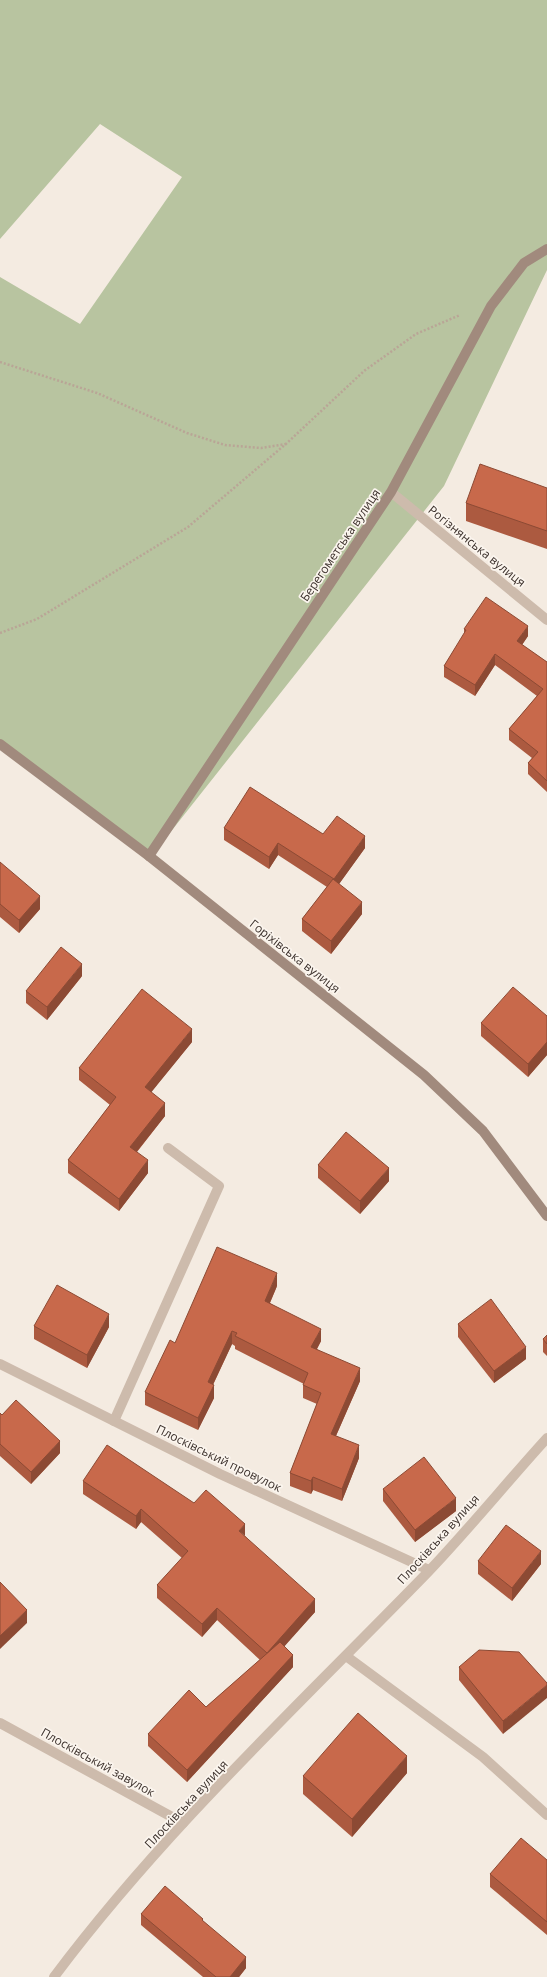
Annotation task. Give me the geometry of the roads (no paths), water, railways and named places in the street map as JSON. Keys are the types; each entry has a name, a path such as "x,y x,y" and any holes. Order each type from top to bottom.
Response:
{"street":[{"name":"Берегометська вулиця","path":"149,856 390,492 491,306 524,263 547,249"},
{"name":"Рогізнянська вулиця","path":"390,492 547,620"},
{"name":"Горіхівська вулиця","path":"0,744 149,856 424,1075 483,1131 547,1216"},
{"path":"114,1421 219,1186 168,1148"},
{"name":"Плосківський провулок","path":"0,1364 220,1474 430,1570"},
{"name":"Плосківська вулиця","path":"54,1977 82,1940 183,1823 430,1570 547,1438"},
{"path":"346,1656 483,1757 547,1815"},
{"name":"Плосківський завулок","path":"0,1723 183,1823"}]}
